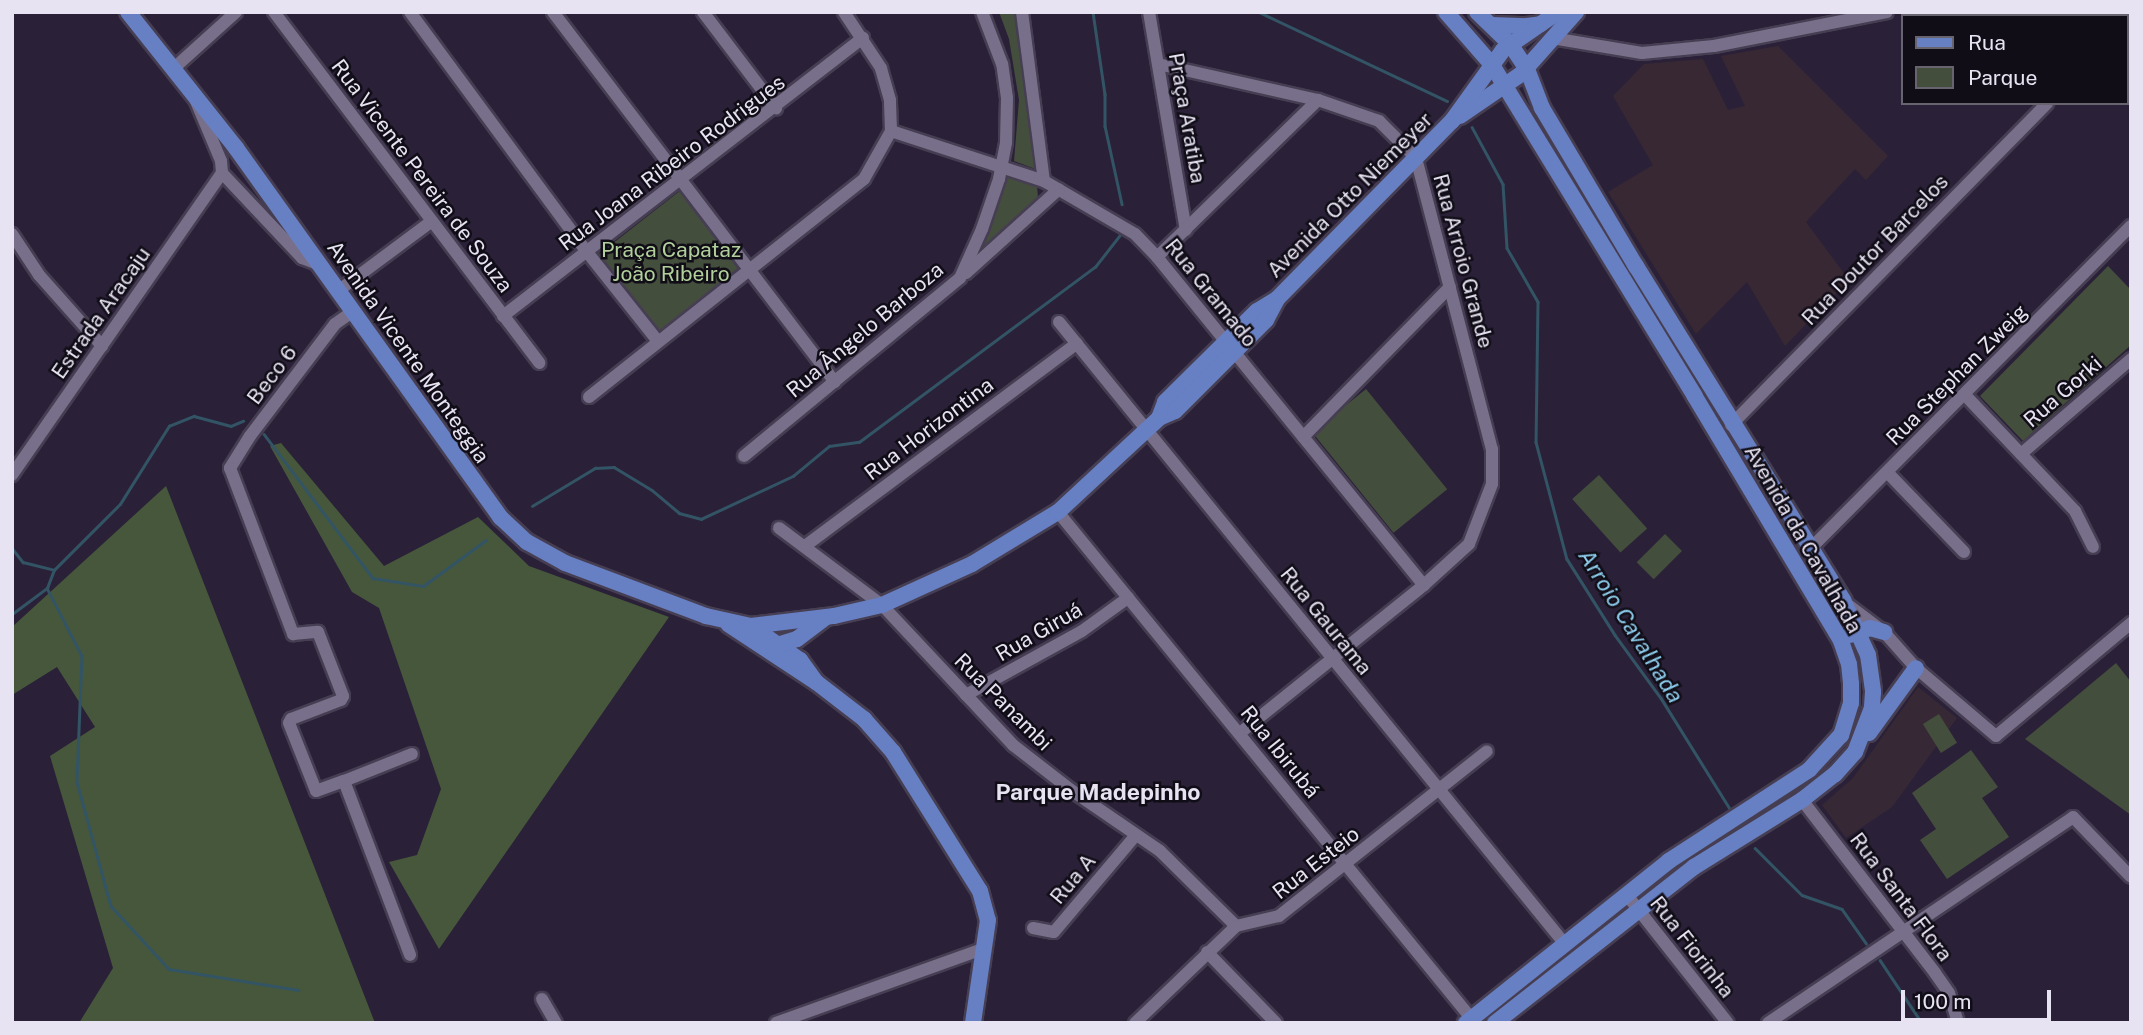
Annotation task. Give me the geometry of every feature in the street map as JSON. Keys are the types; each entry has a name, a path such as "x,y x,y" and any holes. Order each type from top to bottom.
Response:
{"main road":[{"name":"Avenida Vicente Monteggia","path":"128,12 321,265 500,517 527,542 565,564 747,631 864,719 899,761 980,891 988,920 973,1023"},
{"name":"Avenida da Cavalhada","path":"1446,12 1492,65 1694,395 1840,641 1850,668 1851,703 1844,728 1833,748 1810,770 1714,830 1626,894 1469,1020"},
{"name":"Avenida da Cavalhada","path":"1477,12 1510,44 1527,69 1542,108 1731,425 1843,600 1868,655 1873,692 1872,708 1855,752 1835,774 1802,800 1694,867 1495,1023"},
{"name":"Avenida Otto Niemeyer","path":"780,645 820,622 882,605 972,564 1058,512 1147,431 1160,418 1165,402 1230,347 1257,311 1277,299 1452,121 1510,44 1576,12"},
{"name":"Avenida Otto Niemeyer","path":"1452,121 1527,69 1552,24"},
{"path":"1492,25 1552,24"},
{"path":"1694,395 1721,424 1731,425"},
{"name":"Avenida Otto Niemeyer","path":"747,631 795,619 820,622"},
{"path":"795,619 780,632 780,645 807,674"},
{"path":"807,674 806,648 820,622"},
{"path":"1840,641 1870,628 1884,632"},
{"path":"747,631 772,646 780,645"},
{"path":"1855,752 1916,668"},
{"path":"1802,800 1803,785 1824,764 1833,748"}],"street":[{"path":"173,69 236,12"},
{"name":"Rua Vicente Pereira de Souza","path":"274,12 539,363"},
{"path":"410,12 587,252 657,340"},
{"path":"553,12 835,382"},
{"path":"703,12 776,108"},
{"path":"589,397 657,340 864,179 891,131 890,100 881,68 844,12"},
{"name":"Rua Ângelo Barboza","path":"744,456 960,278 980,235 1002,164 1006,102 1002,64 982,12"},
{"path":"1022,12 1044,181"},
{"name":"Praça Aratiba","path":"1149,12 1186,230"},
{"path":"1552,24 1642,53 1714,46 1888,12"},
{"name":"Rua Joana Ribeiro Rodrigues","path":"503,316 776,108 863,38"},
{"name":"Rua Arroio Grande","path":"1158,64 1318,100 1379,121 1416,158 1492,449 1492,484 1469,544 1424,585 1240,733"},
{"path":"194,96 221,161 222,173 302,258 321,265"},
{"name":"Praça Aratiba","path":"1157,257 1318,100"},
{"name":"Rua Doutor Barcelos","path":"1731,425 2045,105"},
{"name":"Rua Gramado","path":"891,131 1002,164 1044,181 1135,234 1157,257 1424,585"},
{"name":"Estrada Aracaju","path":"12,475 222,173"},
{"path":"960,278 1059,189"},
{"path":"338,291 432,221"},
{"name":"Rua Stephan Zweig","path":"1809,550 2131,226"},
{"path":"12,234 39,275 102,346"},
{"path":"1303,437 1450,287"},
{"name":"Beco 6","path":"344,781 316,791 289,723 291,719 341,700 342,696 317,630 293,634 230,468 250,436 335,324 352,312"},
{"name":"Rua Gaurama","path":"1059,322 1564,943"},
{"name":"Rua Horizontina","path":"805,546 1077,343"},
{"name":"Rua Gorki","path":"2021,454 2131,359"},
{"path":"1965,395 2075,511 2093,547"},
{"path":"1887,472 1964,552"},
{"name":"Rua Ibirubá","path":"1058,512 1240,733 1469,1020"},
{"name":"Rua Panambi","path":"779,528 882,605 1013,745 1160,851 1236,926"},
{"name":"Rua Giruá","path":"966,695 1082,631 1128,598"},
{"path":"1843,600 1884,632 1916,668 1996,736 2131,623"},
{"name":"Rua Esteio","path":"1135,1023 1236,926 1279,916 1487,751"},
{"path":"410,955 344,781 412,754"},
{"name":"Rua Santa Flora","path":"1802,800 1949,993 1958,1023"},
{"path":"1768,1023 2073,817 2131,877"},
{"name":"Rua A","path":"1033,928 1054,932 1136,835"},
{"name":"Rua Fiorinha","path":"1626,894 1728,1023"},
{"path":"776,1023 985,948"},
{"path":"1207,953 1276,1023"},
{"path":"542,999 556,1023"}],"shaded area":[{"path":"1778,46 1888,156 1866,180 1855,169 1806,222 1849,280 1785,346 1747,282 1696,334 1608,192 1653,165 1613,96 1644,64 1703,59 1728,110 1745,106 1721,56"},
{"path":"1918,687 1957,718 1892,807 1846,838 1822,805 1853,778"}],"green space":[{"path":"999,12 1017,12 1038,170 1014,161 1019,100 1009,39"},
{"path":"1007,175 1037,186 1038,198 983,247"},
{"name":"Praça Capataz João Ribeiro","path":"681,190 743,269 660,333 598,255"},
{"path":"2108,266 2131,290 2131,345 2023,441 1980,396"},
{"path":"1366,389 1447,489 1394,533 1312,432"},
{"path":"281,443 384,566 478,517 529,566 669,617 439,949 389,862 417,855 441,789 379,608 352,592 270,446"},
{"path":"1599,475 1647,529 1620,553 1572,499"},
{"path":"166,486 375,1023 79,1023 113,968 50,756 95,727 57,667 12,695 12,627"},
{"path":"1665,534 1682,551 1654,579 1637,562"},
{"path":"2116,663 2131,682 2131,815 2025,739"},
{"path":"1939,714 1957,743 1941,753 1923,724"},
{"path":"1971,750 1998,787 1982,798 2009,837 1947,879 1920,840 1936,829 1912,793"}],"waterway":[{"path":"1093,12 1105,94 1105,126 1122,204"},
{"name":"Arroio Cavalhada","path":"1259,12 1447,101"},
{"name":"Arroio Cavalhada","path":"1472,127 1503,184 1507,248 1538,302 1536,442 1567,559 1615,635 1661,698 1730,809"},
{"path":"532,506 595,468 614,467 652,490 679,513 701,519 793,476 829,446 859,442 1095,267 1120,235"},
{"path":"12,614 47,588 54,570 120,504 169,426 194,416 231,426 243,421"},
{"path":"264,434 373,578 423,586 486,540"},
{"path":"12,548 23,562 54,570"},
{"path":"47,588 82,656 77,782 111,906 169,969 298,990"},
{"name":"Arroio Cavalhada","path":"1755,848 1802,895 1842,909 1866,943"},
{"name":"Arroio Cavalhada","path":"1880,960 1922,1023"}],"district":[{"name":"Parque Madepinho","path":"1098,792"}]}
